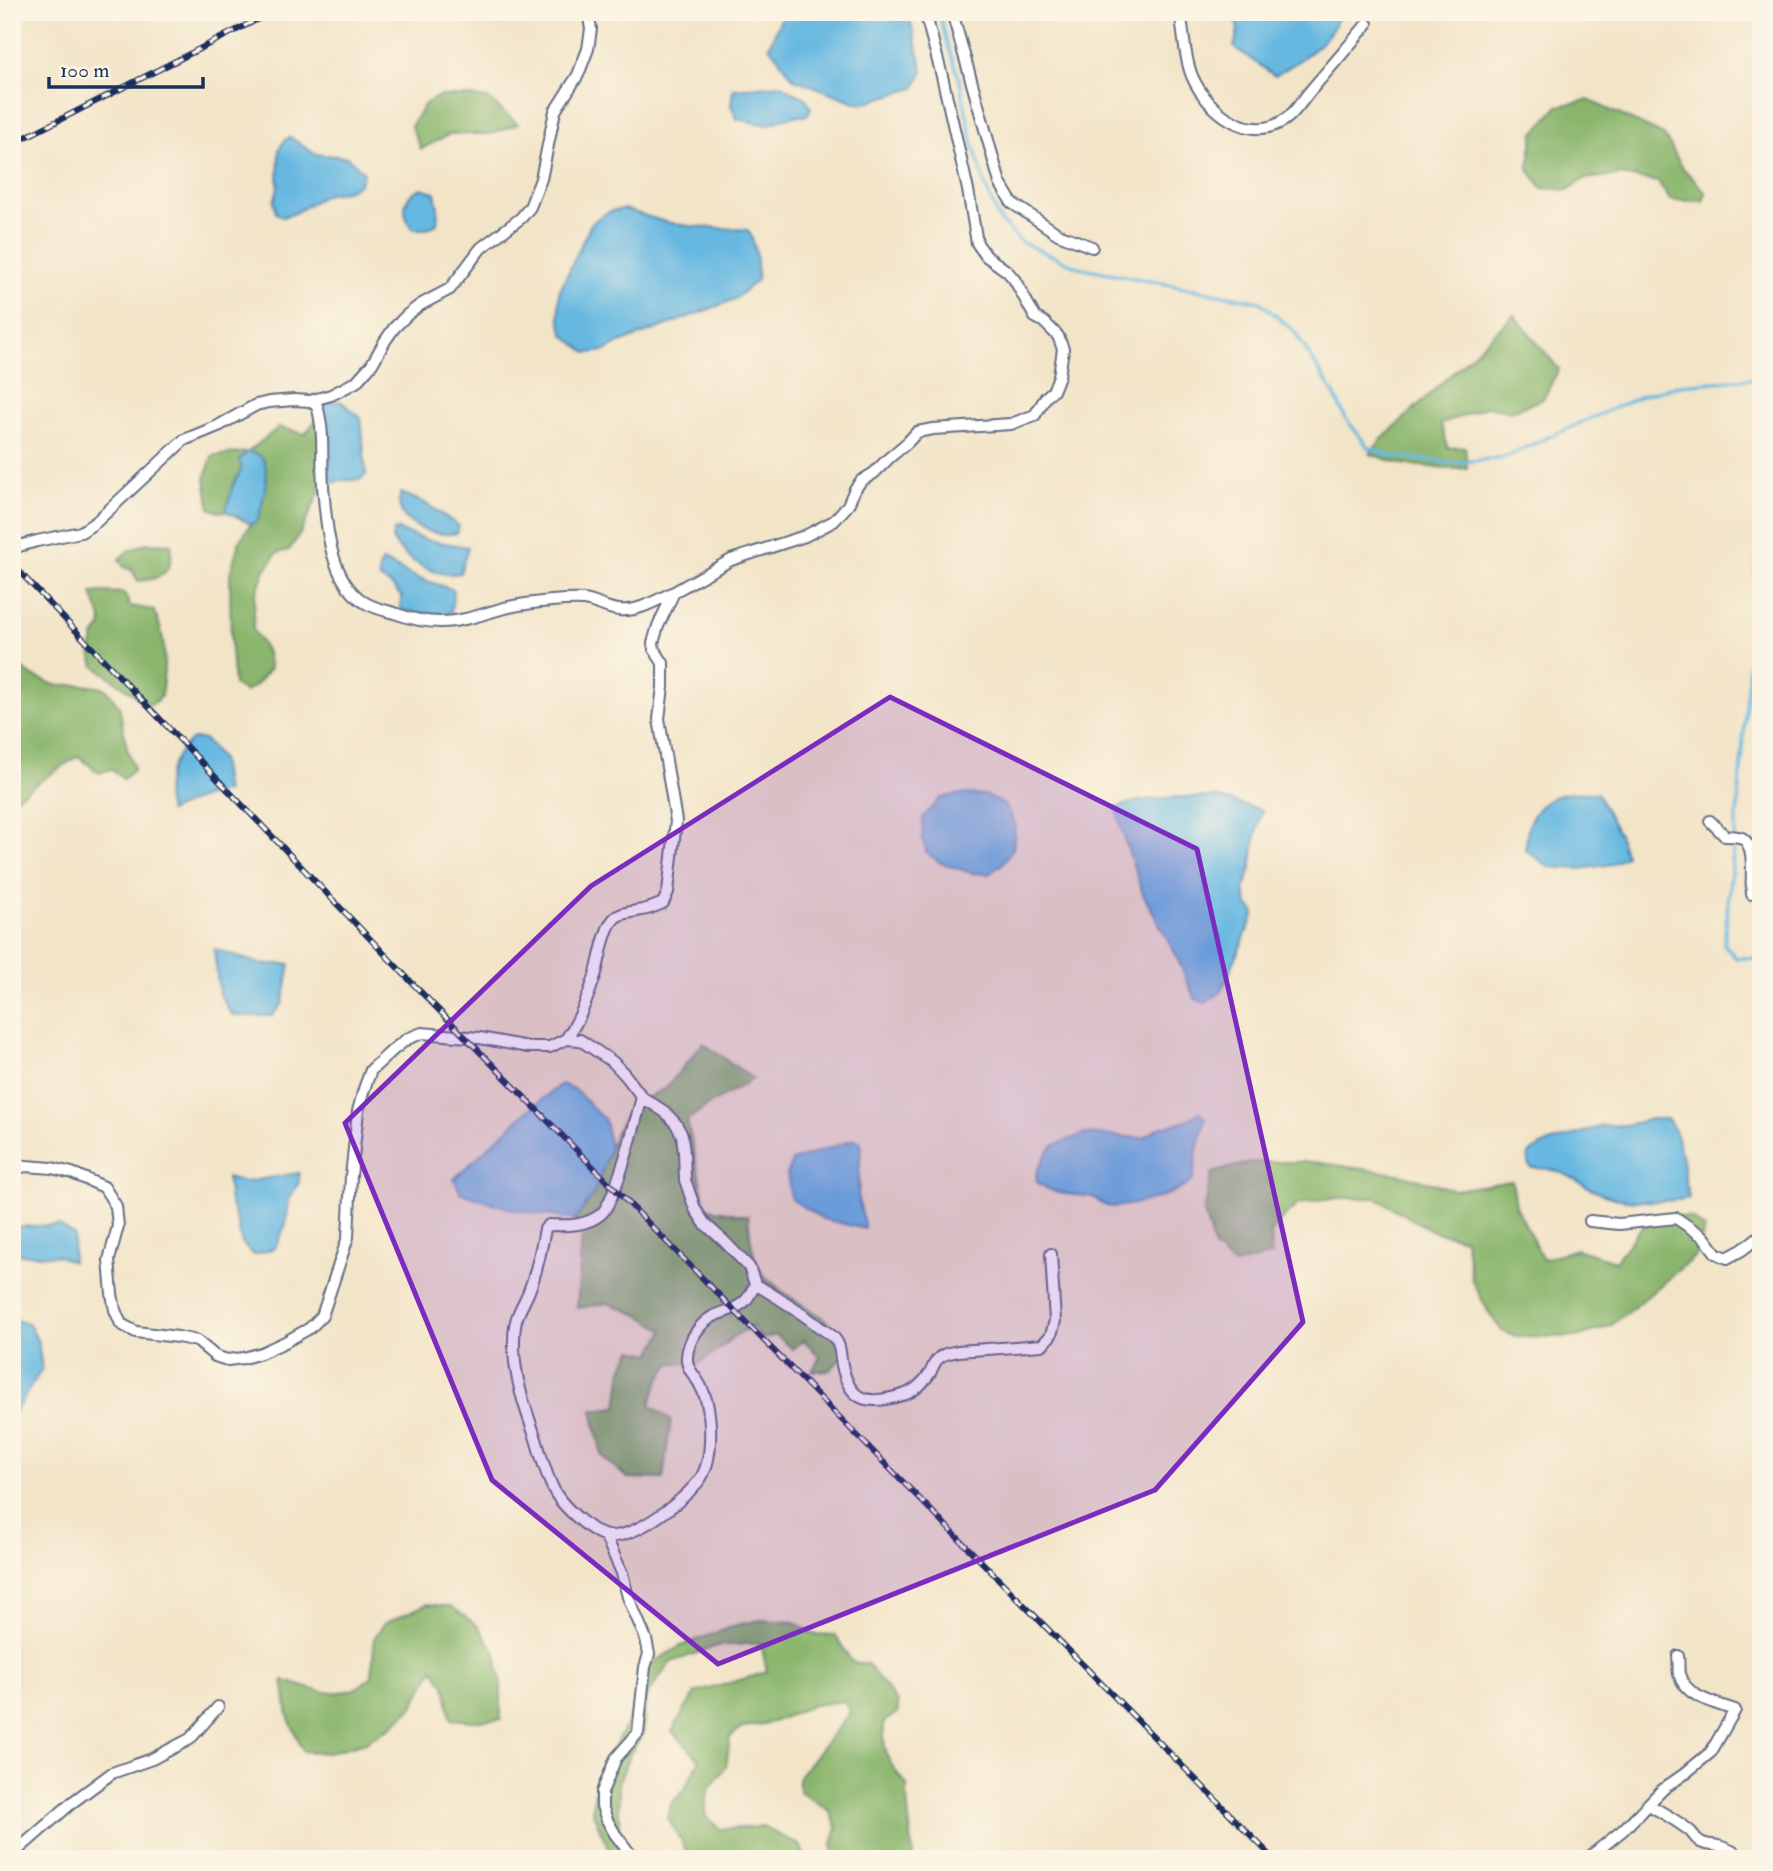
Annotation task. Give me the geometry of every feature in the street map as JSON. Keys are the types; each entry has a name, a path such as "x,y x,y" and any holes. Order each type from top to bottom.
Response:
{"street":[{"path":"12,548 82,532 184,440 218,426 256,405 294,400 310,401 356,383 401,321 420,304 450,289 481,248 521,218 530,207 541,179 555,111 578,75 588,49 591,29 588,12"},
{"path":"310,401 317,406 323,435 324,499 329,538 349,590 372,607 404,617 440,622 481,616 516,605 565,600 587,600 618,610 646,605 732,560 806,536 834,522 848,505 861,481 874,473 916,432 1011,424 1035,415 1053,391 1062,363 1063,349 1058,336 1035,317 1014,279 986,256 977,243 968,190 925,12"},
{"path":"952,12 1000,183 1012,203 1058,234 1092,247"},
{"path":"1180,12 1189,66 1202,94 1232,122 1263,129 1288,118 1367,24"},
{"path":"566,1040 587,999 610,925 615,917 663,903 668,892 676,821 659,719 663,663 653,643 674,592"},
{"path":"1710,821 1725,835 1746,841 1751,854 1752,894 1761,896"},
{"path":"12,1169 26,1166 52,1168 72,1173 104,1187 116,1206 118,1226 108,1260 111,1294 121,1324 136,1332 197,1341 215,1356 227,1360 244,1358 285,1342 310,1328 322,1316 348,1237 358,1111 371,1070 407,1039 422,1033 480,1038 528,1047 550,1047 566,1040 580,1040 612,1062 642,1097 665,1112 676,1124 682,1135 685,1180 695,1209 705,1224 749,1266 755,1284 805,1315 834,1338 848,1387 856,1396 869,1399 910,1393 921,1385 937,1359 944,1354 1042,1345 1051,1335 1055,1321 1051,1254"},
{"path":"634,1859 607,1820 602,1806 602,1792 616,1758 638,1733 645,1667 649,1654 646,1639 606,1537 590,1528 556,1494 520,1392 514,1341 517,1316 529,1292 545,1229 549,1225 572,1226 603,1213 613,1192 642,1097"},
{"path":"1590,1220 1619,1224 1676,1218 1704,1237 1716,1253 1727,1258 1761,1235"},
{"path":"606,1537 646,1525 663,1514 699,1480 708,1460 708,1405 700,1385 691,1374 687,1359 690,1342 697,1330 712,1317 744,1303 755,1284"},
{"path":"1587,1859 1623,1830 1663,1789 1711,1752 1735,1710 1690,1692 1679,1673 1678,1657"},
{"path":"12,1855 74,1801 113,1773 152,1759 190,1738 218,1707"},
{"path":"1648,1805 1693,1833 1696,1839 1737,1854 1743,1859"}],"highlighted area":[{"path":"890,697 1197,849 1303,1322 1155,1490 718,1664 492,1480 345,1123 591,886"}],"green space":[{"path":"439,96 488,99 518,124 491,134 450,134 421,149 411,126 425,104"},
{"path":"1588,100 1664,135 1682,167 1706,193 1703,201 1670,200 1658,182 1621,175 1584,179 1568,190 1542,188 1528,168 1534,133 1558,106"},
{"path":"1514,315 1559,369 1543,399 1510,412 1488,406 1441,424 1448,448 1465,447 1467,468 1401,464 1370,454 1380,441"},
{"path":"320,415 323,481 301,532 289,550 277,553 265,570 255,596 253,630 266,650 270,668 256,685 245,692 234,685 230,574 239,542 251,524 258,520 242,469 233,485 226,511 218,512 210,508 205,479 212,456 248,452 279,427 305,434"},
{"path":"146,543 171,544 171,561 160,576 138,581 132,570 124,567 119,559 128,551"},
{"path":"92,593 124,593 130,606 153,610 158,620 163,641 164,675 161,697 151,705 94,666 91,653 94,637 102,621"},
{"path":"12,665 17,665 35,677 55,685 105,688 119,706 134,769 123,779 111,769 99,773 78,756 12,800"},
{"path":"703,1043 753,1079 687,1120 706,1208 748,1216 753,1250 762,1272 786,1294 827,1321 843,1339 848,1351 830,1370 812,1371 820,1357 804,1340 793,1349 776,1335 762,1339 752,1326 731,1338 698,1364 671,1363 659,1380 650,1405 671,1420 663,1479 627,1478 602,1456 592,1410 617,1407 622,1369 632,1350 651,1354 664,1330 641,1316 608,1303 577,1308 582,1235 575,1220 594,1193 616,1132 632,1105 666,1088"},
{"path":"1251,1162 1314,1162 1404,1175 1455,1190 1512,1181 1516,1206 1543,1260 1576,1249 1615,1261 1640,1229 1661,1215 1691,1218 1705,1229 1695,1256 1610,1326 1576,1337 1514,1336 1502,1331 1472,1281 1465,1239 1433,1231 1375,1198 1337,1198 1298,1204 1271,1234 1272,1255 1234,1265 1214,1248 1204,1212 1212,1173"},
{"path":"427,1604 452,1607 478,1626 496,1653 501,1682 501,1719 451,1719 445,1685 433,1669 413,1707 392,1726 366,1742 327,1753 303,1751 288,1716 283,1680 327,1692 357,1688 372,1676 374,1638 385,1623"},
{"path":"761,1620 794,1622 813,1634 835,1635 852,1662 867,1664 897,1702 898,1712 884,1722 884,1741 890,1763 907,1785 913,1859 835,1859 832,1843 837,1827 830,1811 799,1791 799,1776 850,1713 845,1701 813,1705 773,1722 741,1728 730,1737 726,1767 708,1790 705,1816 720,1829 763,1827 800,1845 806,1859 689,1859 668,1819 671,1804 684,1790 700,1760 672,1731 695,1693 767,1672 761,1643 717,1646 671,1662 649,1692 644,1710 644,1733 629,1755 619,1783 619,1859 613,1859 592,1811 595,1789 606,1760 633,1713 642,1669 681,1646 740,1624"}],"water":[{"path":"784,12 908,12 923,70 915,88 860,104 794,79 769,46"},
{"path":"1234,12 1340,12 1323,41 1275,76 1234,47 1238,30"},
{"path":"782,85 805,97 811,109 806,116 793,116 766,125 737,119 731,105 733,89"},
{"path":"290,137 315,154 347,157 364,172 360,183 349,190 325,195 293,214 282,217 276,213 274,202 278,187 279,149"},
{"path":"422,188 435,193 437,224 426,229 414,229 407,218 405,206 410,195"},
{"path":"624,209 665,222 748,230 756,255 757,280 735,299 605,351 587,353 564,335 559,317 559,292 591,224 602,215"},
{"path":"341,401 361,418 366,475 359,480 340,480 328,485 322,405 326,402"},
{"path":"248,452 262,457 266,472 258,520 251,524 226,511 233,485 242,469 239,460"},
{"path":"401,493 425,503 459,526 457,533 427,531 408,521 399,504"},
{"path":"394,531 427,540 468,547 460,573 441,573 412,560 392,539"},
{"path":"383,561 415,577 454,590 451,612 443,617 400,610 402,597 391,585 379,578 379,568"},
{"path":"192,739 204,739 221,759 226,792 203,797 169,812 166,791 170,772 178,754"},
{"path":"1597,793 1619,835 1626,856 1612,864 1581,869 1549,867 1525,849 1530,821 1543,804 1558,795"},
{"path":"961,794 985,795 1004,804 1015,823 1013,849 1003,863 989,874 972,873 941,863 927,853 922,839 923,817 941,798"},
{"path":"1215,797 1262,810 1251,869 1244,889 1247,904 1255,913 1221,992 1206,1003 1195,999 1175,953 1143,894 1116,808 1137,801"},
{"path":"214,949 261,964 290,964 283,1003 272,1016 231,1014 219,993"},
{"path":"561,1084 576,1090 605,1120 610,1149 594,1193 575,1220 511,1209 461,1193 454,1179 525,1113"},
{"path":"1200,1112 1206,1119 1197,1150 1193,1180 1174,1192 1144,1202 1113,1207 1104,1205 1091,1196 1055,1192 1037,1182 1036,1173 1054,1145 1084,1134 1143,1138 1161,1127 1183,1122"},
{"path":"1652,1119 1668,1119 1673,1128 1689,1198 1648,1201 1615,1198 1554,1170 1531,1168 1528,1164 1529,1153 1543,1145 1602,1126 1626,1125"},
{"path":"855,1139 861,1142 858,1195 865,1229 823,1219 791,1199 787,1173 792,1161"},
{"path":"299,1173 299,1182 289,1200 286,1224 275,1248 254,1255 242,1243 230,1201 227,1177 245,1182"},
{"path":"58,1225 74,1235 72,1262 59,1256 12,1254 12,1227"},
{"path":"12,1319 29,1324 38,1342 42,1369 12,1414"}],"waterway":[{"path":"939,12 959,78 972,140 986,188 999,219 1021,242 1078,267 1260,302 1294,331 1333,392 1346,419 1368,447 1392,456 1452,463 1502,458 1641,396 1680,385 1761,378"},
{"path":"1761,140 1761,147"},
{"path":"1761,512 1739,794 1724,944 1736,958 1761,960"}],"railway":[{"path":"12,144 272,12"},
{"path":"12,564 418,989 1274,1859"}]}
